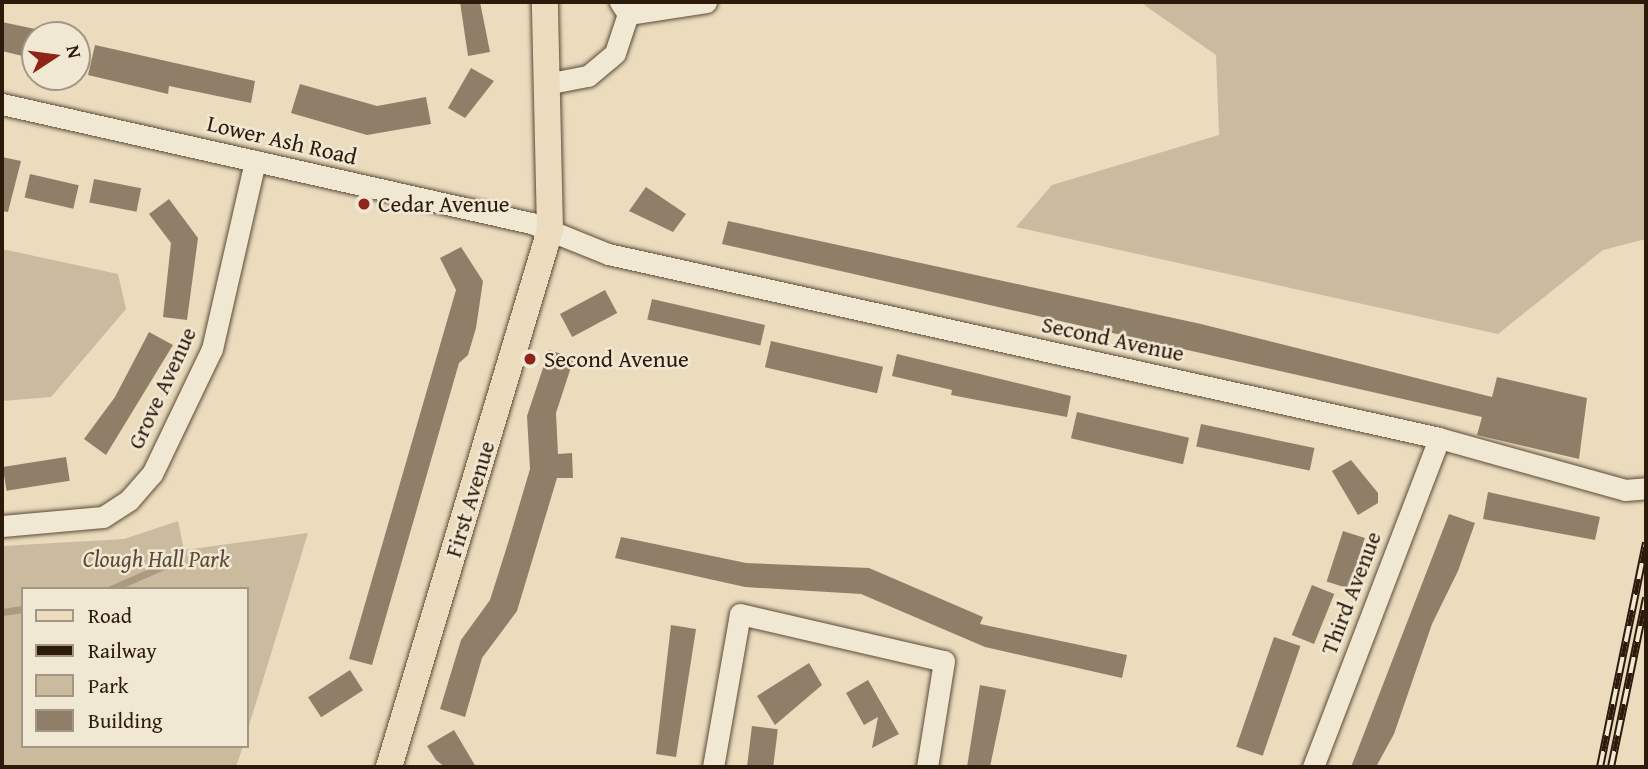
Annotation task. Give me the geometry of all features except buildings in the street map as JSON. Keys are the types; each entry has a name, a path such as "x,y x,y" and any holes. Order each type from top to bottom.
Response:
{"main road":[{"path":"545,2 551,83 550,230"},
{"name":"First Avenue","path":"389,767 550,230"}],"street":[{"path":"551,83 588,76 615,53 624,8 706,2"},
{"name":"Lower Ash Road","path":"2,104 550,230"},
{"name":"Grove Avenue","path":"2,526 103,517 129,500 152,474 212,349 255,161"},
{"name":"Second Avenue","path":"550,230 608,254 1439,438 1625,490 1646,488"},
{"name":"Third Avenue","path":"1313,767 1439,438"},
{"path":"713,767 740,614 943,661 927,767"}],"green space":[{"path":"1140,2 1646,2 1646,239 1603,250 1498,334 1016,227 1052,185 1219,135 1216,55"},
{"path":"2,249 118,274 126,309 51,397 2,401"},
{"name":"Clough Hall Park","path":"178,521 184,550 308,533 248,729 248,587 21,587 21,748 242,748 236,767 2,767 2,546 124,539"}],"waterway":[{"path":"116,587 170,563"},
{"path":"2,612 21,609"}],"railway":[{"path":"1600,767 1646,543"},
{"path":"1611,767 1646,598"}],"place":[{"name":"Cedar Avenue","path":"364,204"},
{"name":"Second Avenue","path":"530,359"}]}
